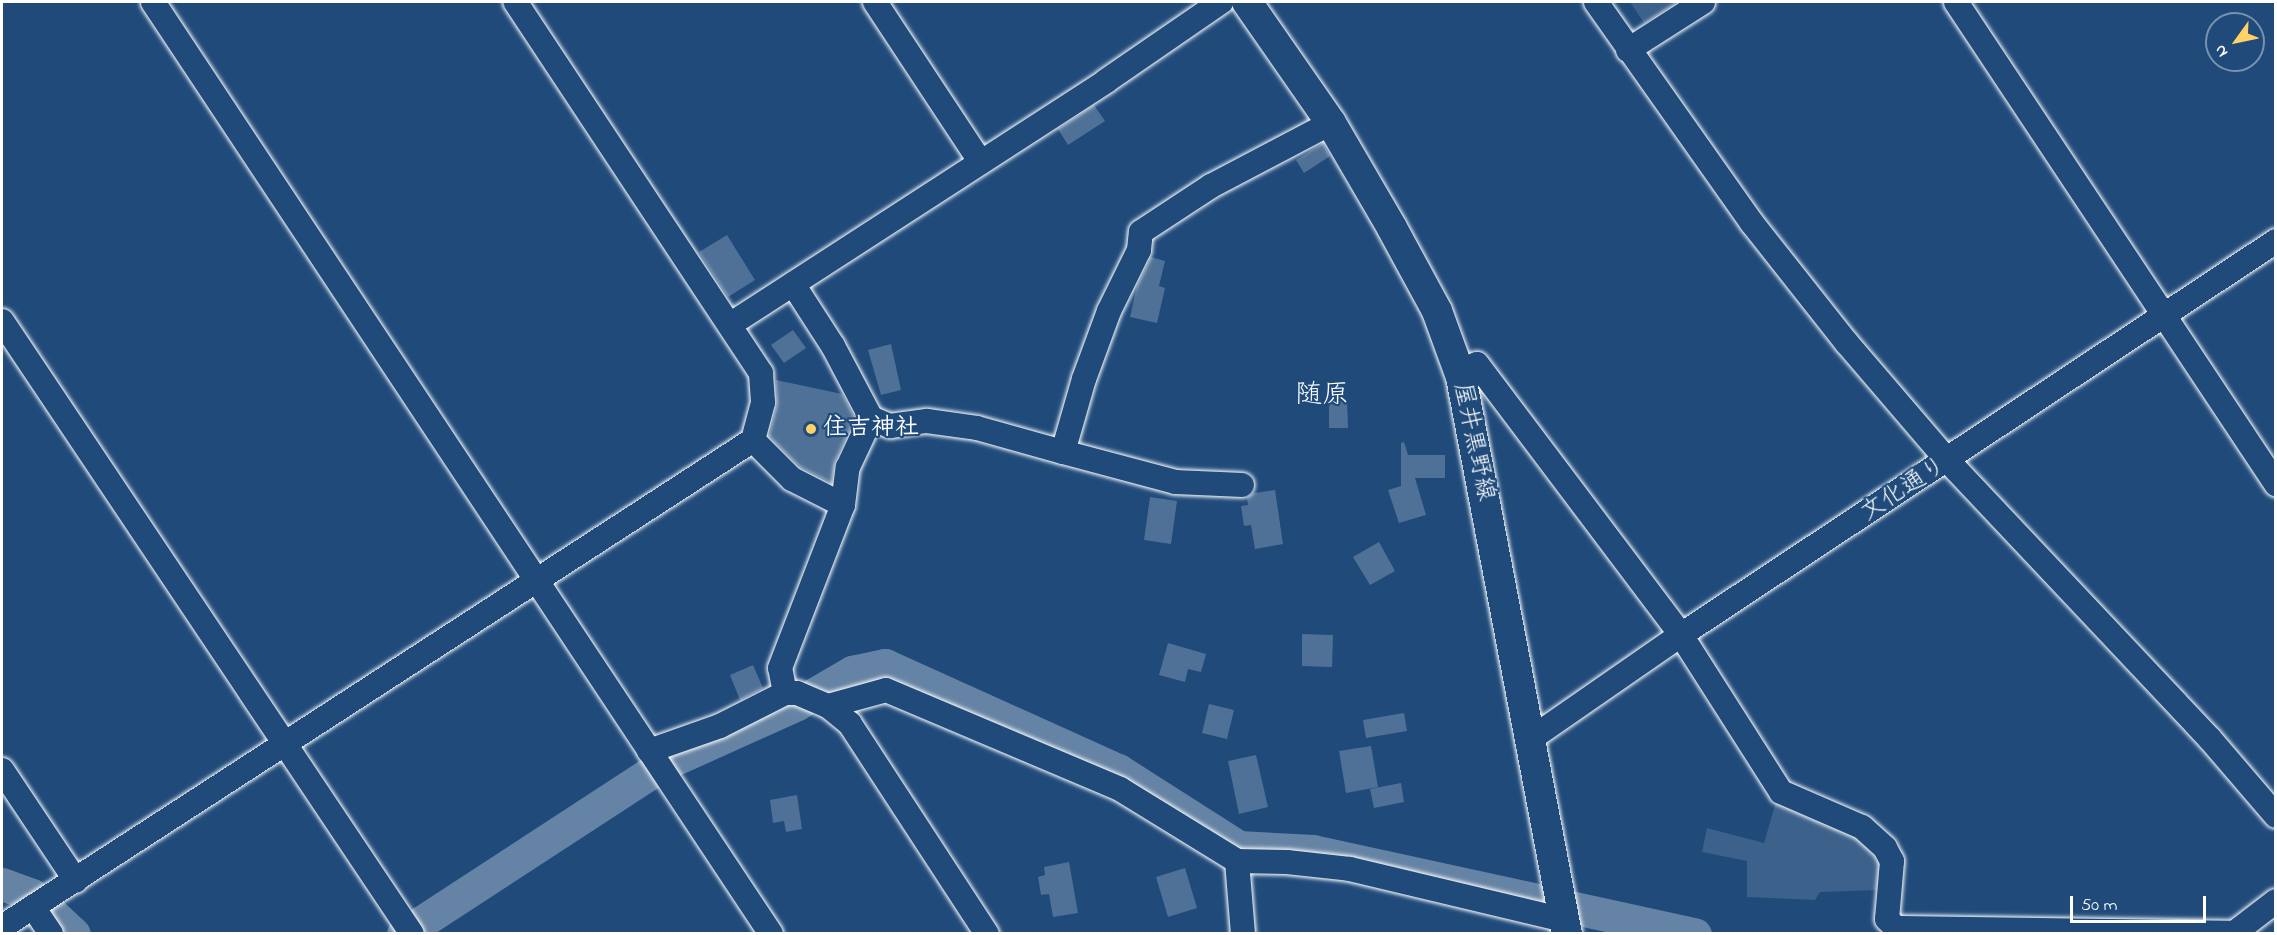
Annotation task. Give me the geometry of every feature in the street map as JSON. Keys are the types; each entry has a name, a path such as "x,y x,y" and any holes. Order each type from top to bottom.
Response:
{"main road":[{"name":"屋井黒野線","path":"1247,2 1331,123 1437,311 1458,371 1532,738 1566,927"}],"street":[{"path":"153,2 771,933"},
{"path":"2,927 286,746 753,440 763,402 761,373 731,324 515,2"},
{"path":"875,2 980,161"},
{"path":"731,324 1221,2"},
{"path":"1596,2 1752,224 1846,342 1948,461 2210,739 2276,816"},
{"path":"1628,50 1703,2"},
{"path":"1956,2 2276,484"},
{"path":"1063,452 1084,380 1109,311 1139,250 1141,232 1210,186 1331,123"},
{"name":"文化通り","path":"1532,738 1680,635 1948,461 2163,314 2276,241"},
{"path":"793,284 833,346 871,418 890,426 927,421 977,428 1176,483 1242,485"},
{"path":"2,321 412,933"},
{"path":"1458,371 1477,364 1680,635 1781,792 1863,826 1885,848 1893,861 1887,919 1896,928 2234,933 2276,901"},
{"path":"785,693 780,668 843,505 848,467 871,418"},
{"path":"753,440 792,479 843,505"},
{"path":"828,706 885,690 1120,789 1237,861 1287,862 1350,869 1566,927"},
{"path":"649,751 747,715 785,693 797,693 828,706 850,724 987,933"},
{"path":"2,770 76,881"},
{"path":"1237,861 1243,933"},
{"path":"33,907 51,933"}],"shaded area":[{"path":"1630,2 1677,2 1644,23"},
{"path":"1776,802 1855,835 1880,864 1879,890 1820,892 1815,900 1747,897 1747,861 1702,852 1707,828 1764,843"}],"building":[{"path":"1094,105 1105,121 1068,145 1058,129"},
{"path":"1323,143 1330,156 1304,173 1296,160"},
{"path":"727,235 755,280 728,297 699,252"},
{"path":"1151,257 1165,261 1159,286 1165,288 1157,323 1130,317 1137,286"},
{"path":"793,330 806,348 784,363 771,345"},
{"path":"891,344 901,390 881,395 868,350"},
{"name":"住吉神社","path":"776,380 842,394 855,418 835,461 832,483 800,467 769,436 777,405"},
{"path":"1329,398 1347,398 1348,428 1329,428"},
{"path":"1404,442 1408,455 1445,455 1445,478 1415,478 1426,515 1399,523 1388,490 1401,486 1401,443"},
{"path":"1275,490 1283,544 1255,549 1251,525 1244,526 1241,506 1248,505 1247,498 1254,493"},
{"path":"1150,497 1177,501 1171,544 1144,540"},
{"path":"1379,542 1395,571 1370,585 1353,557"},
{"path":"1302,634 1333,635 1332,667 1302,666"},
{"path":"1168,643 1206,654 1201,672 1188,669 1185,682 1159,675"},
{"path":"753,665 763,688 740,700 730,675"},
{"path":"1209,704 1234,710 1227,739 1202,733"},
{"path":"1404,713 1407,731 1366,738 1363,720"},
{"path":"1371,746 1378,787 1346,793 1339,751"},
{"path":"1256,755 1268,807 1239,814 1228,761"},
{"path":"1401,783 1404,802 1374,808 1370,789"},
{"path":"797,795 802,829 786,832 784,821 773,823 770,800"},
{"path":"1069,862 1078,913 1053,917 1049,894 1041,895 1038,877 1045,875 1044,867"},
{"path":"1185,868 1197,908 1168,917 1156,877"}],"waterway":[{"path":"403,934 662,765 797,704 852,672 885,665 1118,770 1239,847 1313,851 1695,934"},
{"path":"2,884 32,895 74,934"}],"place":[{"name":"住吉神社","path":"811,429"}],"district":[{"name":"随原","path":"1322,396"}]}
